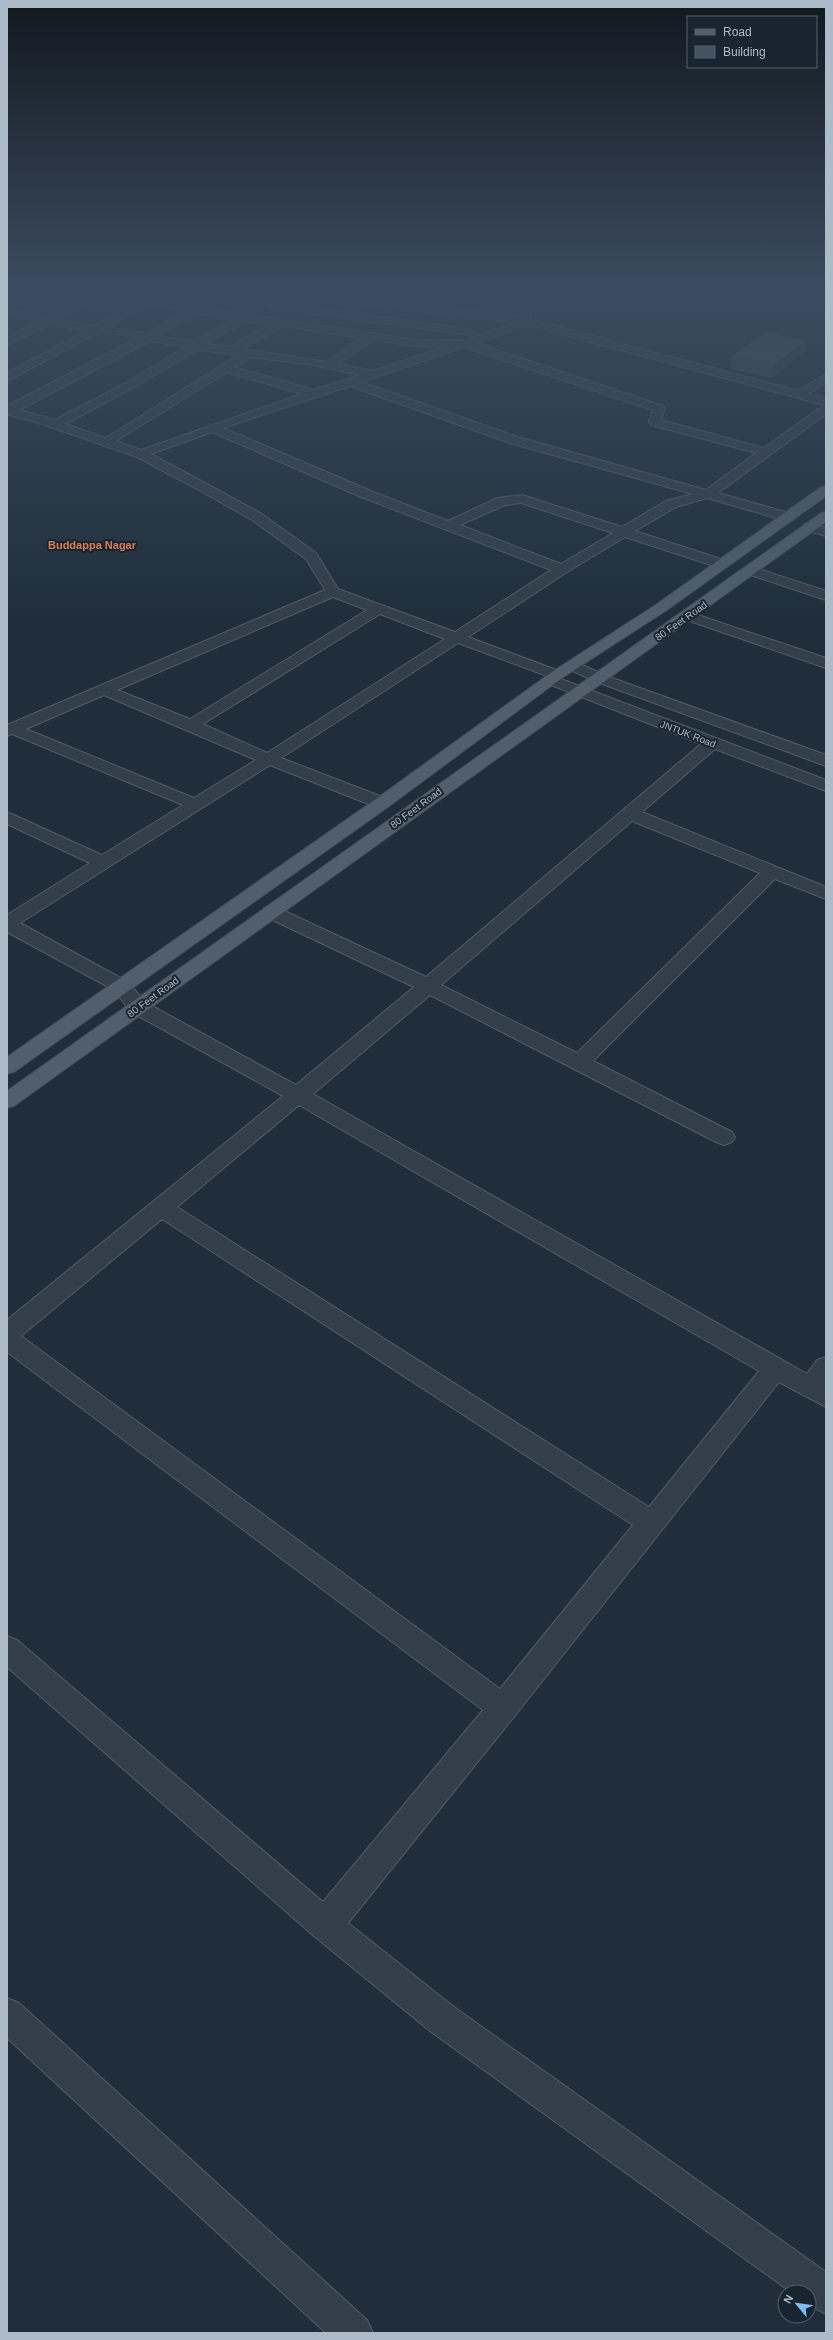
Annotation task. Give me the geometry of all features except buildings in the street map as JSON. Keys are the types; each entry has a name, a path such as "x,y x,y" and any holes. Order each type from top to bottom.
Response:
{"main road":[{"name":"80 Feet Road","path":"7,1068 382,803 572,665 722,564 826,490"},
{"name":"80 Feet Road","path":"7,1101 580,691 689,616 750,570 818,530 826,516"}],"street":[{"path":"7,410 19,404"},
{"path":"56,424 94,404"},
{"path":"107,442 167,404"},
{"path":"141,454 212,428 284,404"},
{"path":"413,404 514,440 788,516"},
{"path":"648,404 659,408 655,422 765,452"},
{"path":"826,408 709,494 671,504 562,569 268,759 102,862 7,924 121,986 138,1007 298,1095 818,1393 826,1367"},
{"path":"7,410 56,424 141,454 257,517 311,556 333,592 10,730"},
{"path":"212,428 366,494 562,569"},
{"path":"448,526 502,500 515,498 528,500 722,564"},
{"path":"750,570 826,596"},
{"name":"JNTUK Road","path":"333,592 456,637 554,678 580,691 826,786"},
{"path":"191,725 378,609"},
{"path":"689,616 826,663"},
{"name":"JNTUK Road","path":"572,665 599,678 826,761"},
{"path":"105,690 191,725 268,759 382,803"},
{"path":"10,730 194,804"},
{"path":"7,1334 298,1095 631,814 712,743"},
{"path":"631,814 826,894"},
{"path":"7,817 102,862"},
{"path":"579,1062 772,872"},
{"path":"271,912 428,986 724,1137"},
{"path":"160,1208 652,1523"},
{"path":"7,1339 503,1708"},
{"path":"325,1925 503,1708 775,1369"},
{"path":"7,1649 325,1925 442,2019 826,2295"},
{"path":"7,2015 354,2333"}],"district":[{"name":"Buddappa Nagar","path":"92,545"}]}
